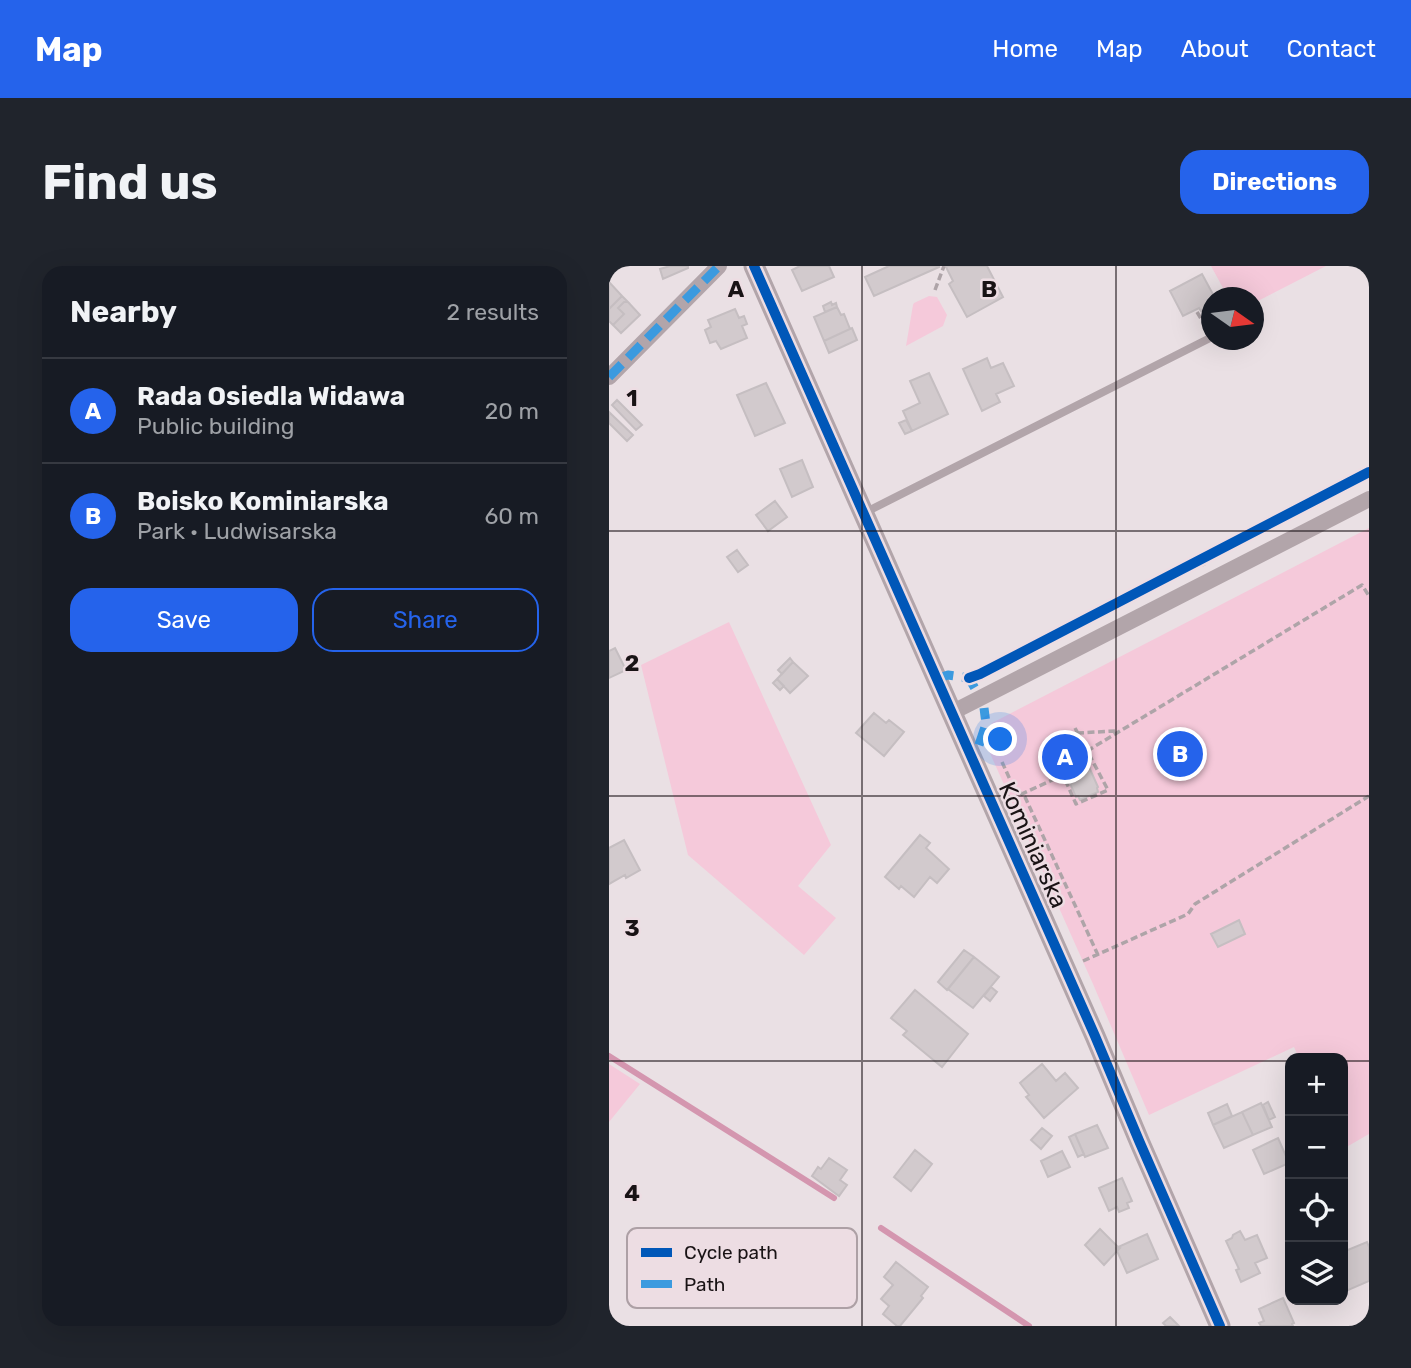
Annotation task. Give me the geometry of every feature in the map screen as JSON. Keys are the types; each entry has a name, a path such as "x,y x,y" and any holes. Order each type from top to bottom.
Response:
{"street":[{"path":"609,377 719,266"},
{"name":"Kominiarska","path":"754,266 1220,1326"},
{"path":"951,713 1369,499"}],"lane":[{"path":"863,514 1201,343"}],"path":[{"path":"935,289 944,266"},
{"path":"1188,566 1213,554"},
{"path":"1087,751 1362,585 1369,596"},
{"path":"1007,801 1063,775 1076,804 1108,790 1076,730 1117,731"},
{"path":"1002,762 1013,786 1025,797 1098,955 1188,914 1195,904 1369,796"}],"shaded area":[{"path":"1211,266 1326,266 1264,298 1264,287 1223,287"},
{"path":"929,296 937,297 947,315 943,326 906,346 913,305"},
{"path":"1369,528 1369,1134 1348,1146 1348,1053 1297,1053 1294,1047 1149,1115 985,742 992,723"},
{"path":"729,622 831,845 798,886 836,918 804,955 688,855 641,665"},
{"path":"609,1064 640,1084 609,1122"}],"building":[{"path":"670,266 688,268 663,279 660,269"},
{"path":"800,266 829,266 834,277 802,291 792,270"},
{"path":"889,266 939,267 874,296 865,277"},
{"path":"987,266 1003,297 967,317 949,284 953,281 946,267"},
{"path":"1202,274 1209,287 1201,287 1201,311 1199,308 1183,316 1170,291"},
{"path":"609,282 622,296 609,309"},
{"path":"622,296 628,302 618,308 624,314 613,325 609,321 609,309"},
{"path":"628,302 640,315 621,333 613,325 624,314 618,308"},
{"path":"831,302 832,305 836,303 837,307 825,312 823,306"},
{"path":"837,307 841,315 844,314 850,329 824,341 814,317"},
{"path":"735,309 739,318 744,316 747,324 742,326 747,338 721,349 716,341 710,343 705,330 711,327 708,320"},
{"path":"852,328 857,340 829,353 824,341"},
{"path":"987,358 991,368 1003,363 1014,386 996,394 1000,402 982,411 963,369"},
{"path":"929,373 948,414 912,431 903,411 920,403 910,381"},
{"path":"766,383 785,423 755,436 737,395"},
{"path":"617,400 642,425 636,430 612,405"},
{"path":"609,412 633,435 627,441 609,423"},
{"path":"906,420 912,431 905,434 899,423"},
{"path":"802,460 813,487 792,497 780,469"},
{"path":"775,501 787,517 768,531 756,515"},
{"path":"737,550 748,565 738,572 727,557"},
{"path":"615,648 626,670 609,678 609,651"},
{"path":"790,658 793,662 782,674 778,670"},
{"path":"793,662 808,676 790,693 777,679"},
{"path":"777,679 784,686 780,690 773,683"},
{"path":"874,713 886,723 889,720 904,732 884,756 856,733"},
{"path":"1005,735 1009,744 1001,748 997,739"},
{"path":"1077,740 1098,787 1098,792 1080,800 1076,797 1055,750"},
{"path":"920,835 930,843 926,848 949,869 937,883 930,877 914,897 885,877"},
{"path":"624,840 640,870 609,884 609,848"},
{"path":"1239,920 1245,934 1218,947 1211,934"},
{"path":"964,950 974,957 947,990 938,982"},
{"path":"974,957 999,977 973,1008 948,989"},
{"path":"991,987 997,992 990,1001 984,996"},
{"path":"915,990 968,1034 942,1067 903,1035 907,1031 891,1018"},
{"path":"1042,1064 1056,1081 1065,1073 1078,1088 1044,1118 1026,1097 1029,1095 1020,1083"},
{"path":"1268,1102 1275,1117 1269,1120 1263,1105"},
{"path":"1261,1103 1272,1127 1253,1135 1242,1112"},
{"path":"1227,1104 1232,1116 1213,1125 1208,1113"},
{"path":"1242,1112 1253,1135 1224,1148 1213,1125"},
{"path":"1097,1125 1108,1148 1085,1157 1075,1134"},
{"path":"1042,1128 1052,1136 1041,1149 1031,1140"},
{"path":"1075,1134 1084,1154 1078,1157 1069,1137"},
{"path":"1278,1138 1285,1154 1285,1165 1264,1174 1253,1150"},
{"path":"915,1150 932,1164 911,1191 894,1177"},
{"path":"1062,1151 1070,1167 1048,1177 1041,1161"},
{"path":"829,1158 847,1170 840,1180 847,1185 839,1196 812,1176"},
{"path":"1122,1178 1132,1201 1127,1203 1129,1208 1119,1212 1117,1207 1109,1211 1099,1188"},
{"path":"1100,1229 1118,1247 1104,1265 1085,1245"},
{"path":"1240,1231 1245,1240 1257,1235 1267,1258 1255,1263 1260,1273 1241,1282 1236,1270 1239,1269 1226,1241"},
{"path":"1147,1234 1158,1259 1127,1273 1117,1251 1120,1248 1118,1247"},
{"path":"1367,1242 1369,1247 1369,1281 1348,1290 1348,1250"},
{"path":"896,1262 928,1287 921,1296 923,1298 900,1326 883,1314 889,1306 881,1299 893,1285 884,1277"},
{"path":"1283,1298 1293,1326 1261,1326 1259,1323 1264,1321 1259,1309"},
{"path":"1170,1317 1179,1326 1166,1326 1163,1323"}],"waterway":[{"path":"609,1056 834,1198"},
{"path":"881,1228 1029,1326"}],"marked path":[{"path":"609,377 719,266"},
{"path":"936,679 948,675 969,678 977,692"},
{"path":"979,745 986,724 984,708"}],"cycle path":[{"path":"754,266 1095,1036 1220,1326"},
{"path":"969,678 1369,472"}],"place":[{"name":"Boisko Kominiarska","path":"1180,754"},
{"name":"Rada Osiedla Widawa","path":"1065,757"}]}
